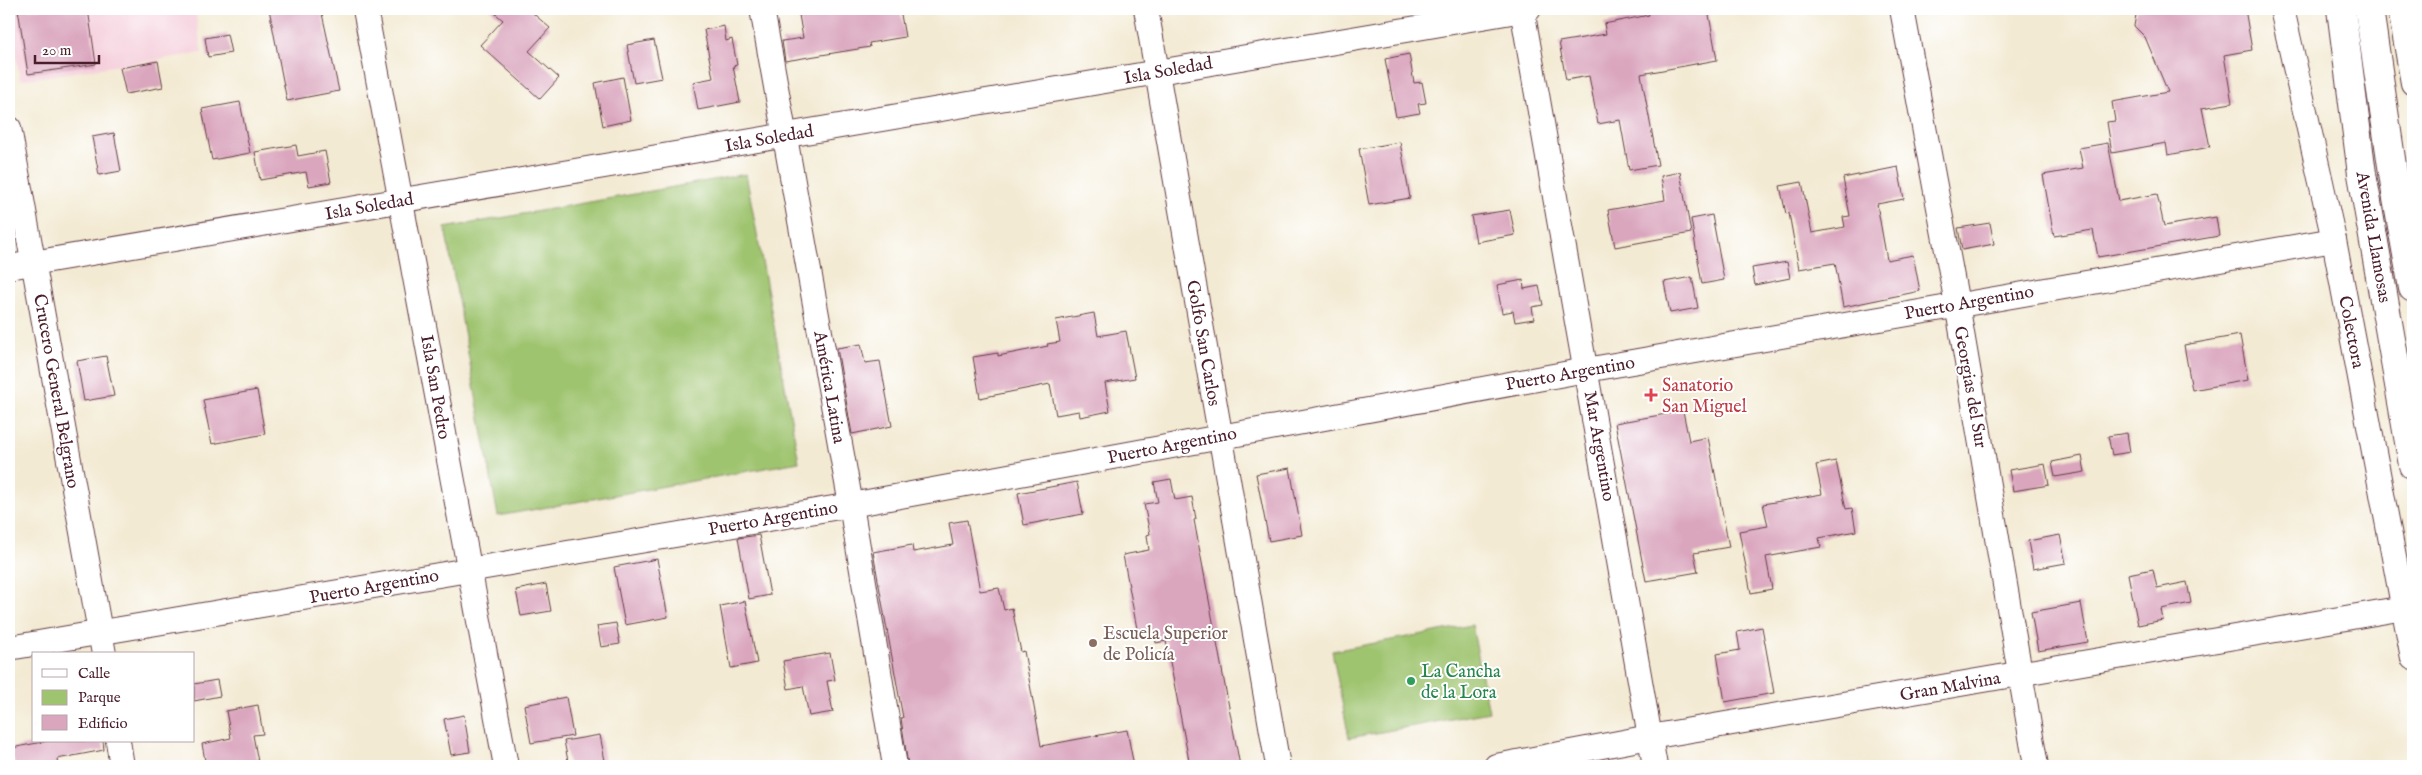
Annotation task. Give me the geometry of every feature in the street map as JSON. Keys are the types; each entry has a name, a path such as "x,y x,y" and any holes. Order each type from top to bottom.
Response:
{"highway":[{"name":"Avenida Llamosas","path":"2369,9 2396,193 2413,288"},
{"name":"Avenida Llamosas","path":"2340,11 2362,174 2413,464"}],"street":[{"name":"Isla San Pedro","path":"365,9 506,766"},
{"name":"América Latina","path":"762,9 851,505 894,766"},
{"name":"Golfo San Carlos","path":"1146,9 1278,766"},
{"name":"Isla Soledad","path":"9,267 1524,9"},
{"name":"Mar Argentino","path":"1524,9 1655,766"},
{"name":"Georgias del Sur","path":"1902,9 1956,304 2036,766"},
{"name":"Colectora","path":"2282,9 2334,240 2413,658"},
{"path":"2400,9 2413,83"},
{"name":"Crucero General Belgrano","path":"9,128 102,643"},
{"name":"Puerto Argentino","path":"9,648 102,643 469,570 851,505 1219,436 1956,304 2334,240"},
{"name":"Gran Malvina","path":"1496,766 1650,737 2404,608"},
{"path":"118,742 122,766"}],"shaded area":[{"path":"9,9 195,9 202,53 20,80"}],"green space":[{"path":"746,174 799,462 498,516 445,228"},
{"name":"La Cancha de la Lora","path":"1472,625 1489,712 1349,738 1332,651"}],"building":[{"path":"18,9 88,9 96,64 28,74"},
{"path":"269,9 321,9 339,91 287,101"},
{"path":"490,9 528,9 550,28 529,51 559,78 540,99 480,45 503,20"},
{"path":"798,9 900,9 905,37 869,43 870,47 785,61 782,41 803,38"},
{"path":"1647,9 1708,9 1717,60 1641,74 1658,165 1629,170 1620,120 1598,124 1589,76 1566,80 1559,42 1606,34 1604,24 1649,15"},
{"path":"2137,9 2167,9 2169,11 2176,9 2245,9 2252,50 2224,55 2232,103 2202,108 2210,147 2168,155 2166,143 2112,153 2107,122 2115,121 2112,102 2168,92 2145,37 2134,26"},
{"path":"724,26 726,41 732,39 737,65 733,66 740,102 698,110 693,82 713,78 704,30"},
{"path":"227,34 231,53 208,57 205,38"},
{"path":"654,40 662,78 634,83 627,45"},
{"path":"1409,54 1414,83 1422,82 1426,103 1418,104 1420,113 1396,117 1385,59"},
{"path":"158,61 163,87 126,94 120,68"},
{"path":"623,77 631,120 603,126 595,83"},
{"path":"240,102 250,153 212,160 202,109"},
{"path":"114,133 121,171 99,175 92,137"},
{"path":"1400,142 1410,198 1369,205 1359,149"},
{"path":"2108,143 2119,201 2157,194 2164,226 2216,217 2219,236 2098,257 2093,230 2054,236 2043,175 2083,168 2079,148"},
{"path":"296,145 298,156 325,151 331,182 309,186 306,172 260,180 255,152"},
{"path":"1898,167 1904,199 1877,204 1887,260 1913,255 1920,291 1843,307 1835,263 1799,269 1789,213 1786,214 1780,186 1802,182 1812,233 1845,227 1843,217 1850,216 1843,178"},
{"path":"1680,172 1691,233 1615,247 1608,210 1665,200 1661,176"},
{"path":"1510,210 1515,235 1476,242 1471,216"},
{"path":"1712,215 1724,280 1702,284 1691,219"},
{"path":"1990,223 1994,244 1962,250 1958,228"},
{"path":"1787,262 1790,278 1755,285 1752,268"},
{"path":"1692,277 1698,308 1670,313 1664,282"},
{"path":"1523,280 1524,289 1539,286 1543,305 1532,307 1534,319 1515,322 1513,311 1502,313 1497,285"},
{"path":"1094,313 1098,336 1126,331 1135,378 1105,383 1110,411 1080,417 1079,411 1056,415 1050,384 980,398 973,357 998,353 998,356 1060,342 1056,320"},
{"path":"2240,335 2248,380 2192,390 2184,345"},
{"path":"861,344 865,363 880,361 892,426 852,434 837,348"},
{"path":"106,356 114,396 84,401 77,361"},
{"path":"257,390 265,434 212,444 203,400"},
{"path":"1683,411 1689,441 1708,437 1729,547 1694,553 1698,572 1646,581 1615,423"},
{"path":"2127,433 2130,452 2112,455 2108,436"},
{"path":"2082,456 2085,472 2055,477 2052,462"},
{"path":"1836,461 1846,509 1852,508 1856,531 1819,538 1821,547 1766,557 1772,589 1751,593 1739,531 1768,526 1763,504 1822,494 1816,465"},
{"path":"2045,464 2049,485 2013,491 2009,470"},
{"path":"1290,468 1302,535 1269,541 1256,474"},
{"path":"1171,479 1175,500 1192,497 1196,519 1194,520 1240,766 1190,766 1166,641 1156,643 1154,631 1138,634 1123,555 1149,550 1147,535 1150,534 1144,504 1158,502 1154,482"},
{"path":"1077,482 1083,514 1024,525 1018,493"},
{"path":"967,520 980,591 999,588 1004,610 1012,608 1021,652 1024,651 1041,746 1127,730 1134,766 908,766 901,718 903,718 873,552 912,545 913,552 953,545 949,523"},
{"path":"759,535 770,595 749,599 738,538"},
{"path":"2060,535 2066,563 2033,569 2028,541"},
{"path":"657,559 668,617 625,625 614,567"},
{"path":"2153,569 2157,588 2187,582 2191,603 2161,609 2163,620 2138,625 2128,574"},
{"path":"546,584 551,611 521,616 516,590"},
{"path":"745,601 757,663 731,668 720,606"},
{"path":"2081,603 2088,642 2038,651 2031,612"},
{"path":"616,623 620,644 601,647 597,626"},
{"path":"1762,627 1774,693 1725,702 1717,654 1740,650 1737,632"},
{"path":"830,653 835,680 827,681 833,712 809,716 803,686 788,689 783,661"},
{"path":"217,680 220,696 195,701 195,684"},
{"path":"566,697 573,736 531,743 524,705"},
{"path":"258,705 263,734 253,735 258,762 235,766 206,766 202,744 231,738 226,711"},
{"path":"464,715 470,752 451,755 444,719"},
{"path":"600,735 606,766 569,766 564,741"},
{"path":"43,742 103,742 104,750 57,759 58,766 15,766 11,748"}],"place":[{"name":"Sanatorio San Miguel","path":"1651,395"},
{"name":"Escuela Superior de Policía","path":"1093,643"},
{"name":"La Cancha de la Lora","path":"1411,681"}]}
